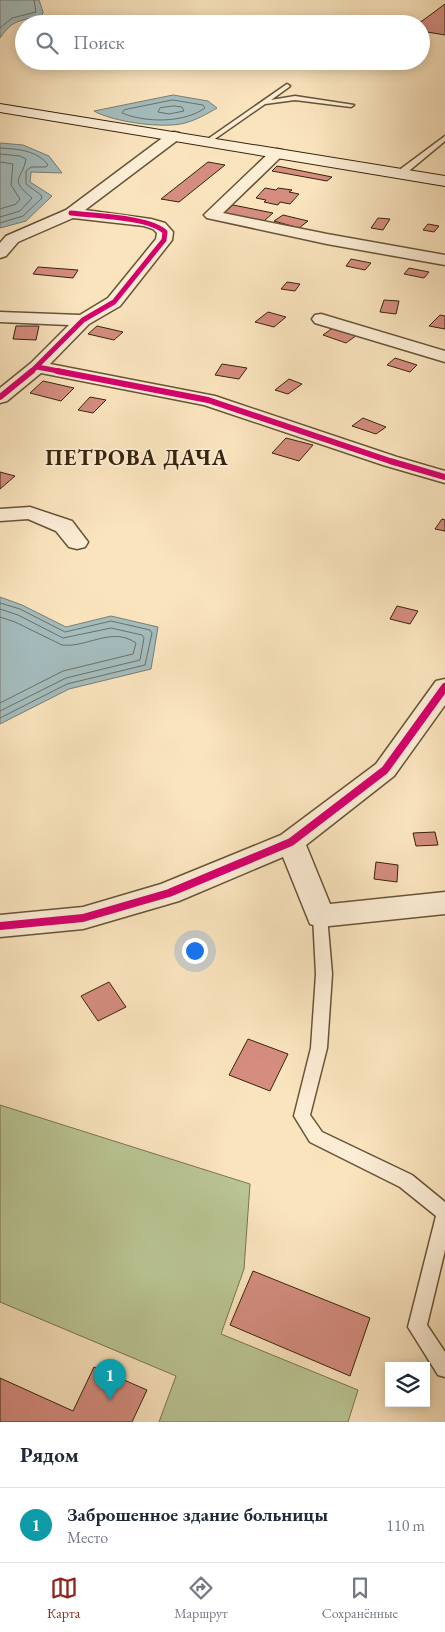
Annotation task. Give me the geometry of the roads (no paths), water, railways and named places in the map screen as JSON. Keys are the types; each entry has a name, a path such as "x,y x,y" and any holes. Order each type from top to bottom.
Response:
{"main road":[{"path":"0,108 401,173 443,178"}],"street":[{"path":"0,253 6,241 71,214 174,136"},
{"path":"277,153 212,215 327,239 445,260"},
{"path":"0,397 37,368 83,320 114,302 164,240 164,232 159,226 146,222 71,214"},
{"path":"0,317 83,320"},
{"path":"321,318 445,357"},
{"path":"37,368 208,400 390,461 445,477"},
{"path":"0,515 30,513 64,526 77,542"},
{"path":"0,926 83,918 169,893 291,842 385,770 445,687"},
{"path":"291,842 320,916 445,903"}],"lane":[{"path":"207,142 287,86"},
{"path":"262,103 295,98 351,105"},
{"path":"401,173 445,138"},
{"path":"320,916 324,974 319,1048 302,1116 316,1137 406,1182 445,1214 417,1327 445,1368"}],"water":[{"path":"0,0 39,0 42,15 15,15 15,23 9,27 0,38"},
{"path":"173,95 208,101 217,108 189,122 176,125 152,125 126,121 94,111"},
{"path":"0,143 23,145 49,156 62,173 31,172 30,182 52,196 26,221 0,228"},
{"path":"0,597 22,605 66,627 111,616 158,627 151,669 69,689 0,724"}],"place":[{"name":"Заброшенное здание больницы","path":"110,1400"}],"district":[{"name":"ПЕТРОВА ДАЧА","path":"137,457"}]}
